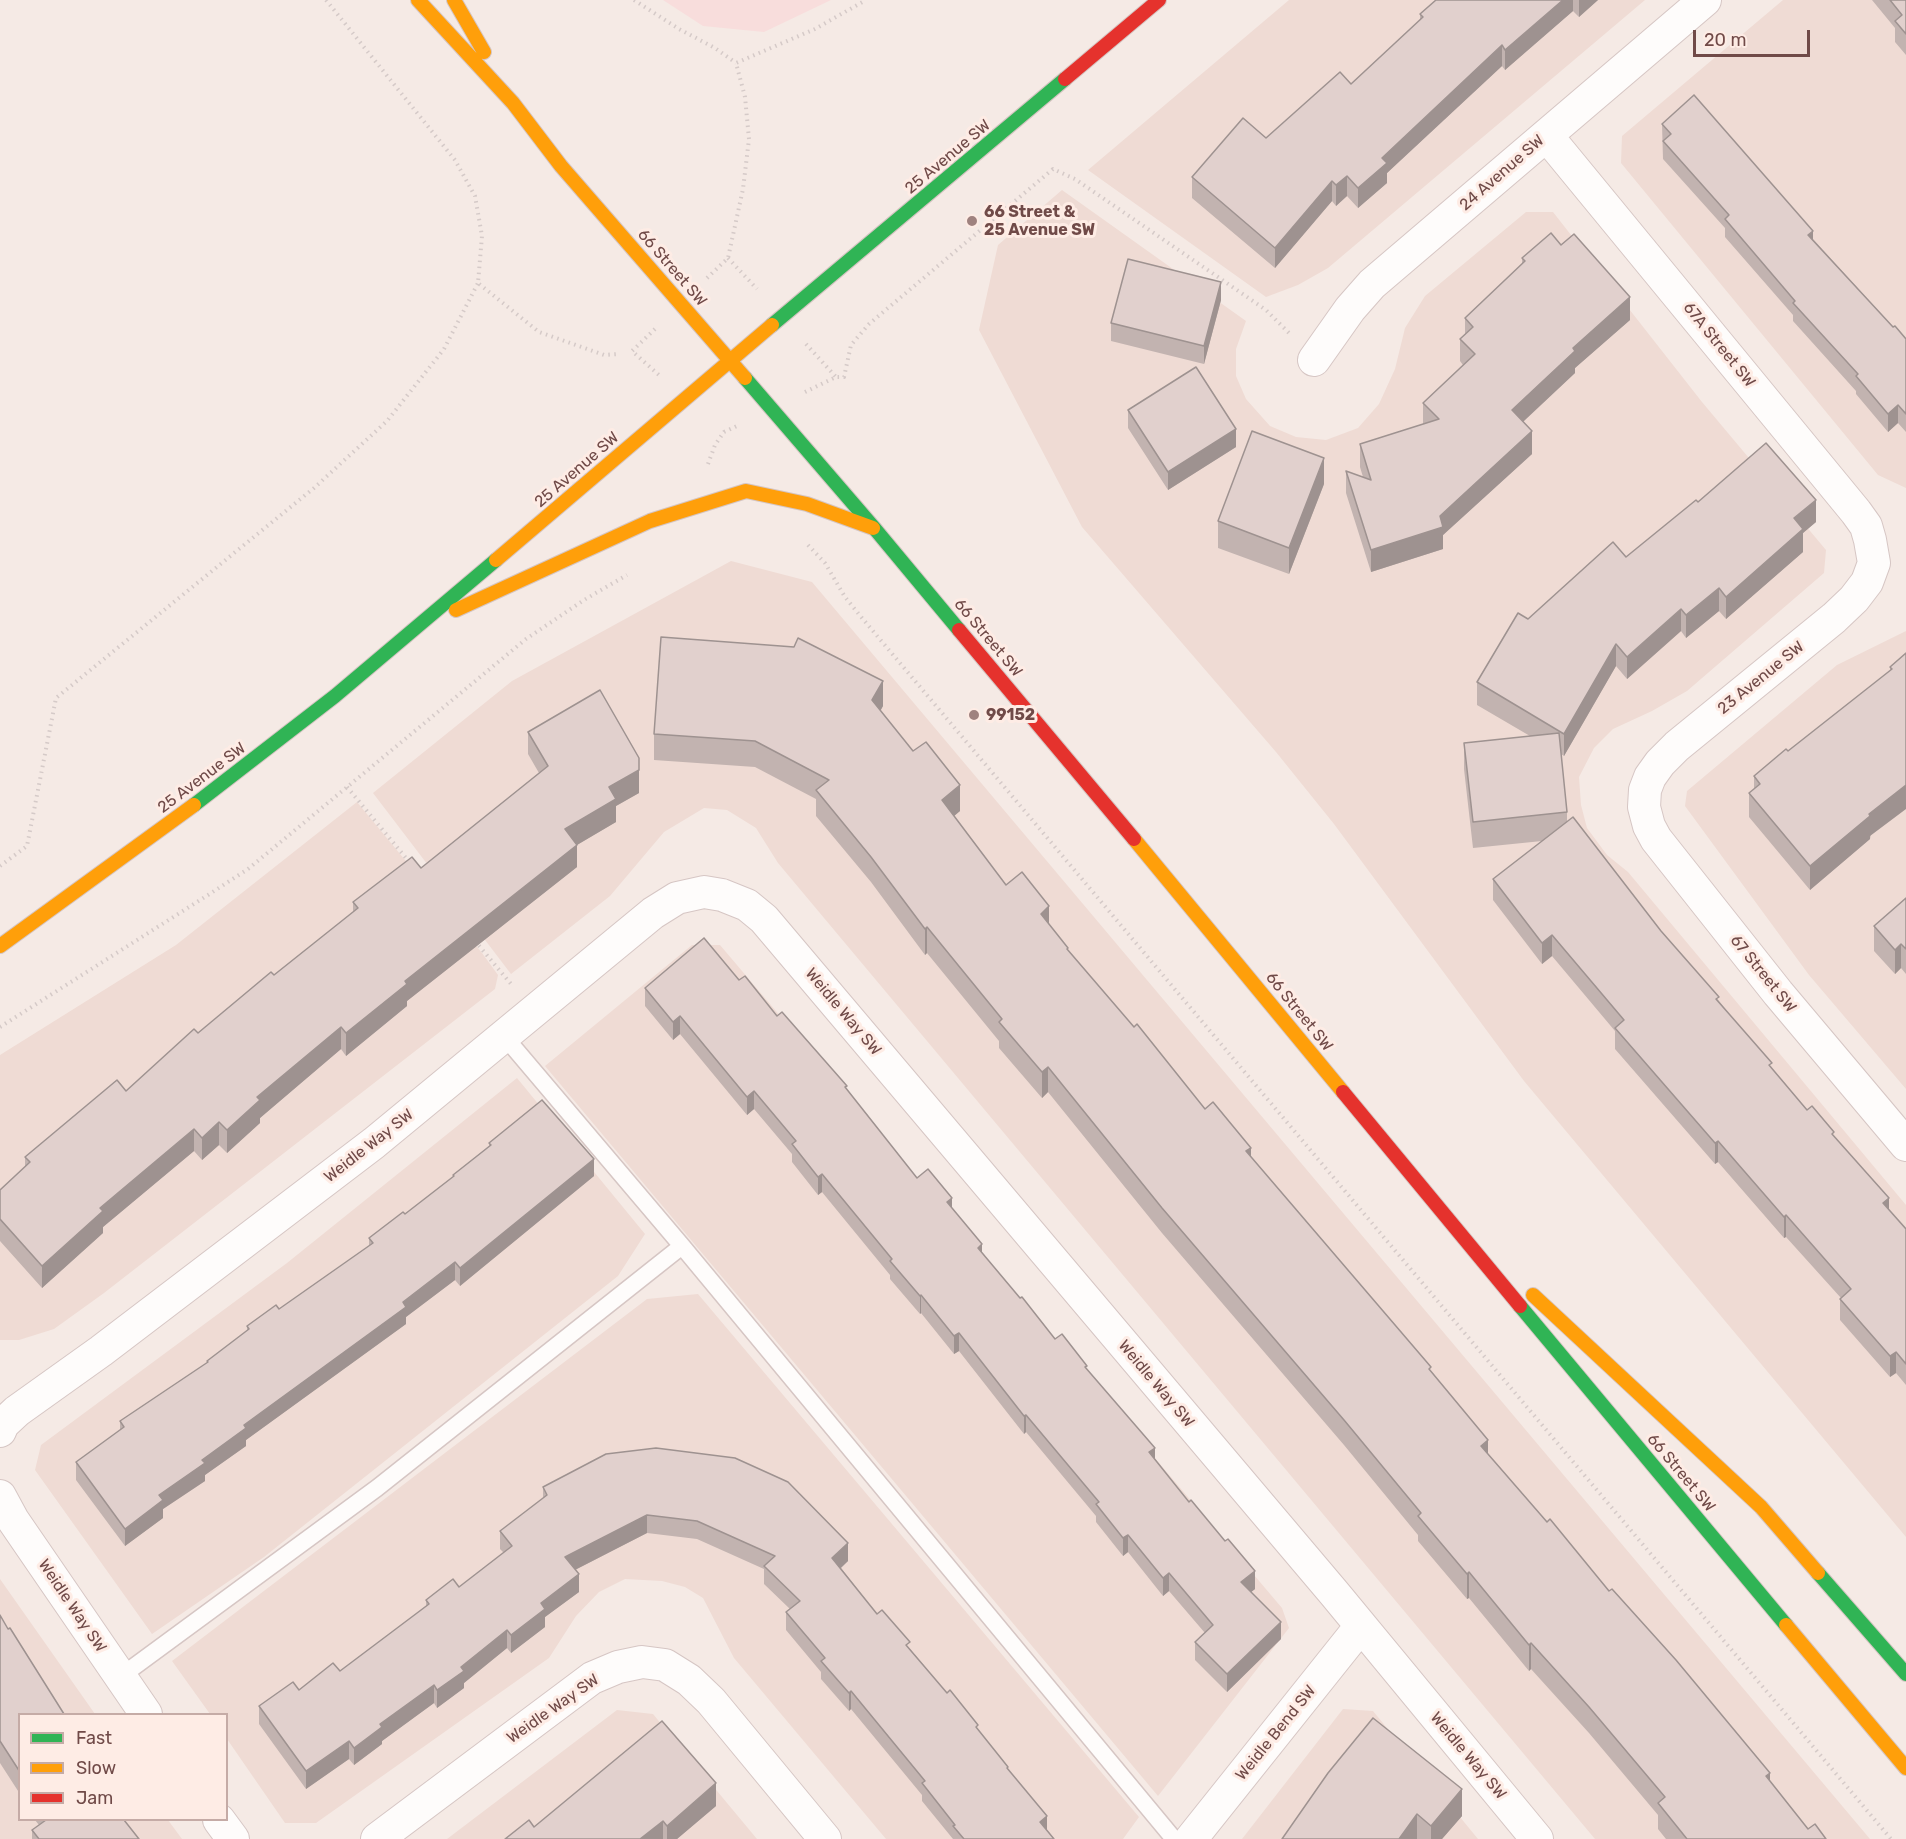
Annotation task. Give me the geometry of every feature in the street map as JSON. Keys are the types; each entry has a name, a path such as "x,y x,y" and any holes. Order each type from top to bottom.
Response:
{"main road":[{"name":"66 Street SW","path":"418,0 513,103 561,166 875,529 1281,1016 1431,1200 1906,1768"},
{"name":"66 Street SW","path":"454,0 513,103"},
{"name":"25 Avenue SW","path":"0,946 201,800 335,696 1159,0"},
{"path":"416,629 650,521 746,491 807,504 875,529"},
{"name":"66 Street SW","path":"1431,1200 1509,1272"},
{"name":"66 Street SW","path":"1527,1289 1761,1507 1906,1674"}],"street":[{"name":"24 Avenue SW","path":"1314,360 1350,309 1372,284 1705,0"},
{"name":"67A Street SW","path":"1547,136 1856,512 1866,526 1874,563"},
{"name":"23 Avenue SW","path":"1645,790 1650,777 1660,763 1677,746 1834,618 1854,599 1867,582 1874,563"},
{"name":"67 Street SW","path":"1645,790 1644,807 1649,826 1656,839 1778,993 1906,1145"},
{"name":"Weidle Way SW","path":"0,1431 3,1424 17,1410 101,1351 374,1143 653,913 677,898 704,892 722,895 747,905 764,919 1361,1626 1535,1838"},
{"name":"Weidle Way SW","path":"0,1496 13,1520 145,1713"},
{"name":"Weidle Bend SW","path":"1191,1839 1361,1626"},
{"name":"Weidle Way SW","path":"377,1839 592,1678 618,1667 642,1662 665,1665 689,1680 711,1701 825,1839"},
{"path":"220,1821 233,1839"}],"lane":[{"path":"504,1036 682,1246 1174,1839"},
{"path":"120,1677 377,1488 682,1246"}],"path":[{"path":"0,866 27,846 56,698 314,488 387,421 444,349 478,283 482,236 475,196 455,160 326,0"},
{"path":"634,0 736,63 745,97 749,139 743,189 728,258"},
{"path":"736,63 815,29 866,0"},
{"path":"836,377 844,377 851,345 869,324 1053,170 1076,179 1269,312 1314,360"},
{"path":"478,283 539,332 604,355 618,354"},
{"path":"707,471 709,461 724,432"},
{"path":"807,544 825,563 845,597 862,618 1891,1839"},
{"path":"0,1027 248,869 526,639 584,600 629,574"},
{"path":"347,787 414,868"},
{"path":"474,940 534,1012"}],"shaded area":[{"path":"663,0 831,0 764,32 703,26"},
{"path":"1289,0 1645,0 1328,268 1298,285 1266,297 1088,170"},
{"path":"1783,0 1906,0 1906,488 1878,475 1621,163 1622,136"},
{"path":"1062,190 1246,321 1236,349 1236,376 1246,399 1270,426 1296,437 1326,440 1358,428 1379,404 1395,369 1405,328 1425,296 1526,212 1553,212 1702,402 1826,550 1824,573 1687,691 1652,711 1613,729 1594,748 1579,777 1581,805 1587,828 1607,855 1628,872 1906,1205 1906,1537 1524,1081 1334,824 1276,752 1082,527 979,330 998,245"},
{"path":"731,561 812,582 1870,1839 1595,1839 778,863 756,828 727,810 704,808 664,832 610,896 511,974 373,793 512,681"},
{"path":"1906,631 1906,1089 1809,975 1685,806 1687,791 1837,665"},
{"path":"357,802 482,953 498,975 495,989 104,1293 54,1329 19,1340 0,1340 0,1055 176,945"},
{"path":"692,945 720,945 1282,1608 1289,1628 1158,1796 545,1066"},
{"path":"517,1078 645,1234 618,1276 264,1557 152,1634 35,1470 41,1445 287,1263"},
{"path":"698,1294 1139,1817 1123,1839 886,1839 734,1658 703,1598 685,1587 662,1581 625,1579 599,1592 576,1616 549,1658 316,1823 285,1823 228,1740 228,1713 209,1713 172,1661 647,1299"},
{"path":"0,1579 94,1713 18,1713 18,1821 169,1821 182,1839 0,1839"},
{"path":"1343,1709 1373,1711 1478,1839 1242,1839"},
{"path":"617,1710 653,1714 757,1839 447,1839"}],"building":[{"path":"1436,0 1563,0 1505,50 1502,45 1382,158 1387,163 1358,188 1347,176 1336,185 1332,181 1275,248 1192,177 1243,118 1266,138 1340,72 1351,84 1423,17 1420,14"},
{"path":"1890,0 1906,0 1906,34 1895,21 1902,15"},
{"path":"1694,95 1813,231 1808,235 1906,339 1906,414 1898,405 1888,414 1856,376 1858,374 1793,303 1795,301 1725,219 1729,215 1663,141 1671,134 1662,124"},
{"path":"1551,233 1561,245 1574,234 1630,297 1573,348 1575,351 1512,410 1532,431 1440,516 1443,527 1371,550 1346,471 1371,480 1360,444 1439,419 1423,403 1475,354 1460,339 1473,327 1465,318 1525,261 1522,258"},
{"path":"1128,259 1221,282 1204,346 1111,323"},
{"path":"1196,367 1236,429 1168,472 1128,410"},
{"path":"1252,431 1324,458 1289,548 1218,521"},
{"path":"1766,443 1816,500 1794,518 1803,529 1726,597 1719,588 1686,615 1681,609 1627,657 1616,644 1564,734 1477,682 1518,613 1528,619 1613,542 1626,557 1696,500 1698,502"},
{"path":"661,637 794,647 798,638 883,681 872,700 913,751 926,742 960,785 942,800 1006,885 1022,872 1049,906 1041,914 1067,949 1134,1027 1137,1024 1205,1109 1213,1102 1251,1148 1246,1151 1431,1367 1429,1369 1488,1440 1481,1446 1547,1522 1550,1519 1609,1591 1612,1589 1676,1660 1770,1773 1766,1776 1808,1829 1815,1824 1826,1839 1687,1839 1658,1803 1665,1797 1589,1707 1531,1643 1529,1645 1469,1572 1467,1574 1418,1516 1421,1513 1162,1208 1048,1067 1042,1072 999,1022 1002,1019 927,927 925,929 871,857 816,790 829,780 755,741 654,734"},
{"path":"1906,653 1906,785 1810,866 1749,793 1760,784 1754,776 1892,669 1890,667"},
{"path":"600,690 639,758 639,770 609,787 616,799 565,829 577,845 405,981 407,984 346,1033 341,1027 257,1097 260,1100 227,1130 219,1122 202,1138 194,1129 100,1208 103,1211 42,1266 0,1219 0,1190 30,1162 25,1157 117,1080 126,1091 194,1029 198,1033 271,972 274,975 358,908 353,902 412,857 421,868 548,766 528,732"},
{"path":"1559,733 1567,812 1473,822 1464,743"},
{"path":"1573,817 1661,931 1719,997 1716,999 1772,1063 1769,1065 1807,1110 1812,1106 1834,1132 1832,1134 1889,1198 1883,1203 1906,1229 1906,1364 1896,1352 1890,1356 1840,1299 1851,1289 1718,1141 1715,1143 1615,1028 1624,1020 1552,935 1542,943 1493,879"},
{"path":"1906,898 1906,949 1901,944 1895,950 1874,926"},
{"path":"704,938 739,980 745,976 777,1016 782,1012 847,1086 845,1087 917,1178 928,1169 952,1198 947,1202 982,1244 978,1248 1020,1298 1022,1297 1055,1339 1062,1334 1087,1366 1085,1367 1155,1448 1149,1452 1189,1502 1191,1500 1225,1541 1228,1539 1255,1571 1241,1582 1281,1622 1227,1674 1195,1642 1213,1625 1169,1573 1163,1578 1128,1535 1123,1538 1096,1504 1099,1502 1026,1415 1024,1416 959,1333 954,1336 890,1261 892,1259 822,1174 818,1177 792,1144 796,1141 754,1091 747,1097 680,1016 673,1022 645,988"},
{"path":"542,1100 594,1159 460,1268 455,1262 403,1302 406,1307 244,1425 246,1428 202,1460 205,1463 159,1495 163,1500 125,1529 76,1462 124,1427 120,1421 208,1362 249,1329 247,1326 276,1305 279,1309 373,1243 369,1238 403,1212 405,1214 454,1176 491,1145 489,1143"},
{"path":"656,1448 735,1458 788,1482 848,1543 832,1558 877,1614 882,1610 910,1642 906,1645 947,1693 950,1690 978,1725 976,1727 1007,1768 1047,1816 1040,1822 1054,1839 964,1839 922,1783 925,1781 851,1691 849,1693 821,1661 825,1658 786,1612 800,1601 764,1566 775,1556 697,1521 647,1515 565,1557 579,1574 541,1603 545,1609 511,1635 507,1630 461,1667 464,1671 437,1690 434,1685 380,1724 382,1727 354,1748 349,1741 306,1771 259,1706 293,1682 299,1690 333,1663 340,1671 429,1604 426,1600 453,1579 459,1587 512,1546 500,1531 547,1495 543,1487 606,1454"},
{"path":"0,1615 63,1713 18,1713 18,1769 0,1741"},
{"path":"1373,1718 1462,1789 1431,1826 1417,1814 1399,1839 1282,1839 1328,1773"},
{"path":"662,1721 716,1783 667,1826 663,1821 640,1839 505,1839 529,1820 534,1827"},
{"path":"45,1821 125,1821 139,1839 39,1839 32,1830"}],"traffic: fast":[{"path":"772,325 1065,79"},
{"path":"745,378 959,630"},
{"path":"194,805 335,696 496,560"},
{"path":"1520,1306 1786,1625"},
{"path":"1818,1573 1906,1674"}],"traffic: slow":[{"path":"418,0 513,103 561,166 745,378"},
{"path":"454,0 484,52"},
{"path":"496,560 772,325"},
{"path":"456,610 650,521 746,491 807,504 873,528"},
{"path":"0,946 194,805"},
{"path":"1134,839 1343,1092"},
{"path":"1533,1295 1761,1507 1818,1573"},
{"path":"1786,1625 1906,1768"}],"traffic: jam":[{"path":"1065,79 1159,0"},
{"path":"959,630 1134,839"},
{"path":"1343,1092 1520,1306"}],"place":[{"name":"66 Street & 25 Avenue SW","path":"972,221"},
{"name":"99152","path":"974,715"}]}
